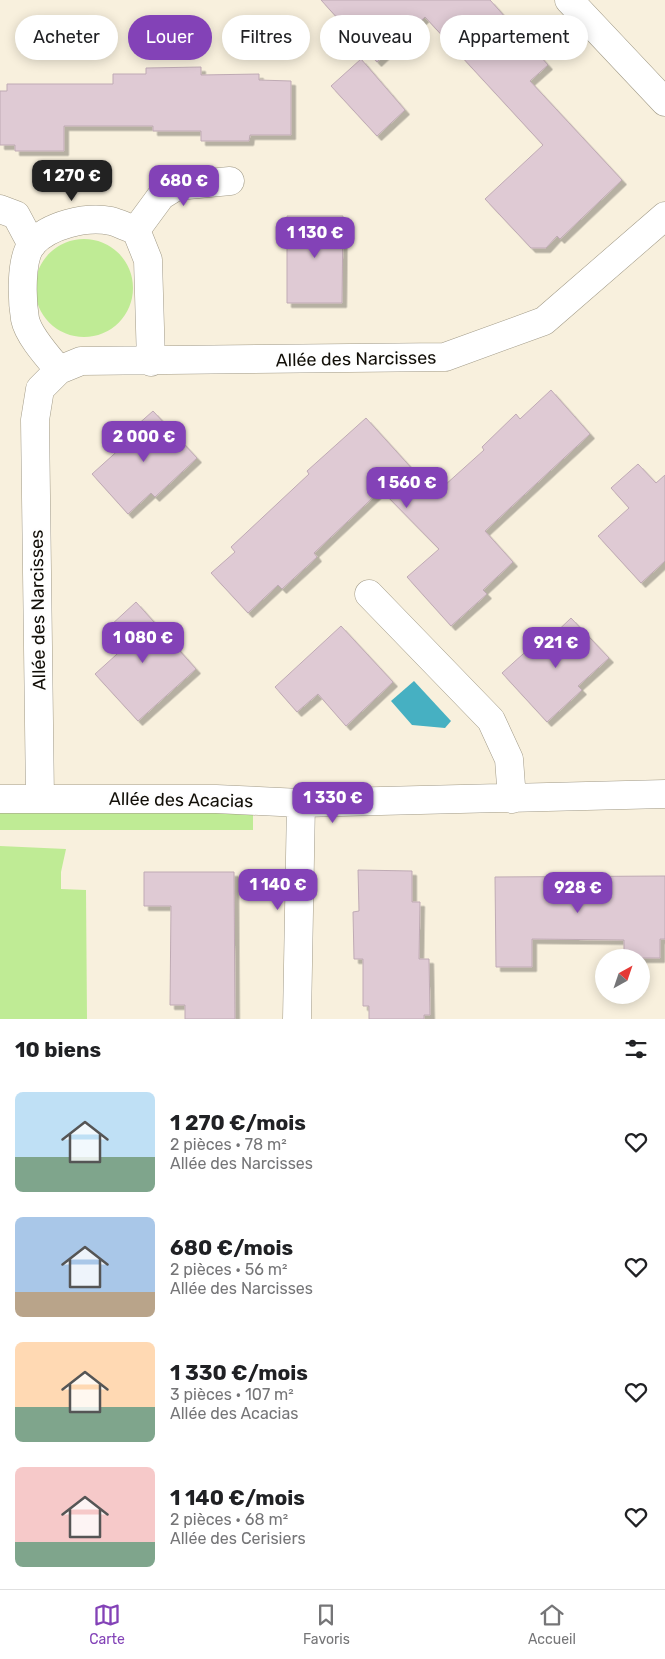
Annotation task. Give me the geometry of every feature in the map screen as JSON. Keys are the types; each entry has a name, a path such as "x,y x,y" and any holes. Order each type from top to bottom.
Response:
{"street":[{"path":"569,0 665,102"},
{"path":"136,230 161,196 177,186 230,181"},
{"path":"0,209 16,215 32,245"},
{"name":"Allée des Narcisses","path":"40,799 35,420 40,389 59,370 81,361 151,362 445,358 544,322 665,216"},
{"path":"59,370 41,348 25,320 23,268 32,245 53,229 80,222 110,221 136,230 148,260 151,362"},
{"path":"369,594 491,720 509,759 512,798"},
{"name":"Allée des Acacias","path":"0,799 216,799 301,804 665,794"},
{"path":"297,1019 301,804"}],"green space":[{"path":"84,239 103,243 119,253 129,269 133,288 129,307 119,323 103,333 84,337 65,333 49,323 39,307 35,288 39,269 49,253 65,243"},
{"path":"0,811 253,811 253,830 0,830"},
{"path":"0,846 66,849 61,872 61,889 86,890 87,1019 0,1019"}],"water":[{"path":"414,681 451,721 445,728 412,725 391,701"}],"building":[{"path":"321,0 490,0 503,15 440,15 440,33 430,22 430,15 335,15"},
{"path":"362,60 405,110 377,136 331,86"},
{"path":"465,60 544,60 548,65 530,81 622,180 560,239 557,236 546,248 531,248 485,199 543,145"},
{"path":"201,67 201,75 259,74 259,80 291,81 291,135 250,135 249,141 201,141 201,131 153,131 153,126 64,126 64,151 15,151 15,145 0,145 0,91 7,91 7,84 113,84 113,74 146,74 146,68"},
{"path":"287,216 343,216 342,303 287,303"},
{"path":"551,390 590,434 485,531 513,562 483,590 487,594 451,626 407,577 439,549 381,490 314,553 317,557 282,589 278,585 248,613 211,573 235,552 231,547 309,474 307,471 366,418 435,494 484,450 482,447 516,414 520,419"},
{"path":"153,411 197,458 155,497 151,493 128,514 92,474 123,446 118,442"},
{"path":"638,464 656,483 665,475 665,561 641,583 598,536 629,508 611,488"},
{"path":"136,602 196,669 138,721 95,674 127,645 110,626"},
{"path":"571,618 609,658 578,686 582,690 547,722 502,673 544,635 548,640"},
{"path":"341,626 393,682 346,726 318,694 297,712 275,687"},
{"path":"358,870 412,871 412,902 420,902 419,959 429,959 430,1015 424,1015 424,1019 369,1019 369,1006 363,1006 363,959 354,959 353,912 359,911"},
{"path":"144,872 234,872 235,1019 185,1019 185,1005 170,1005 171,906 144,906"},
{"path":"665,876 665,939 660,939 660,958 650,958 650,949 624,949 624,940 532,939 532,967 496,967 495,877"}]}
